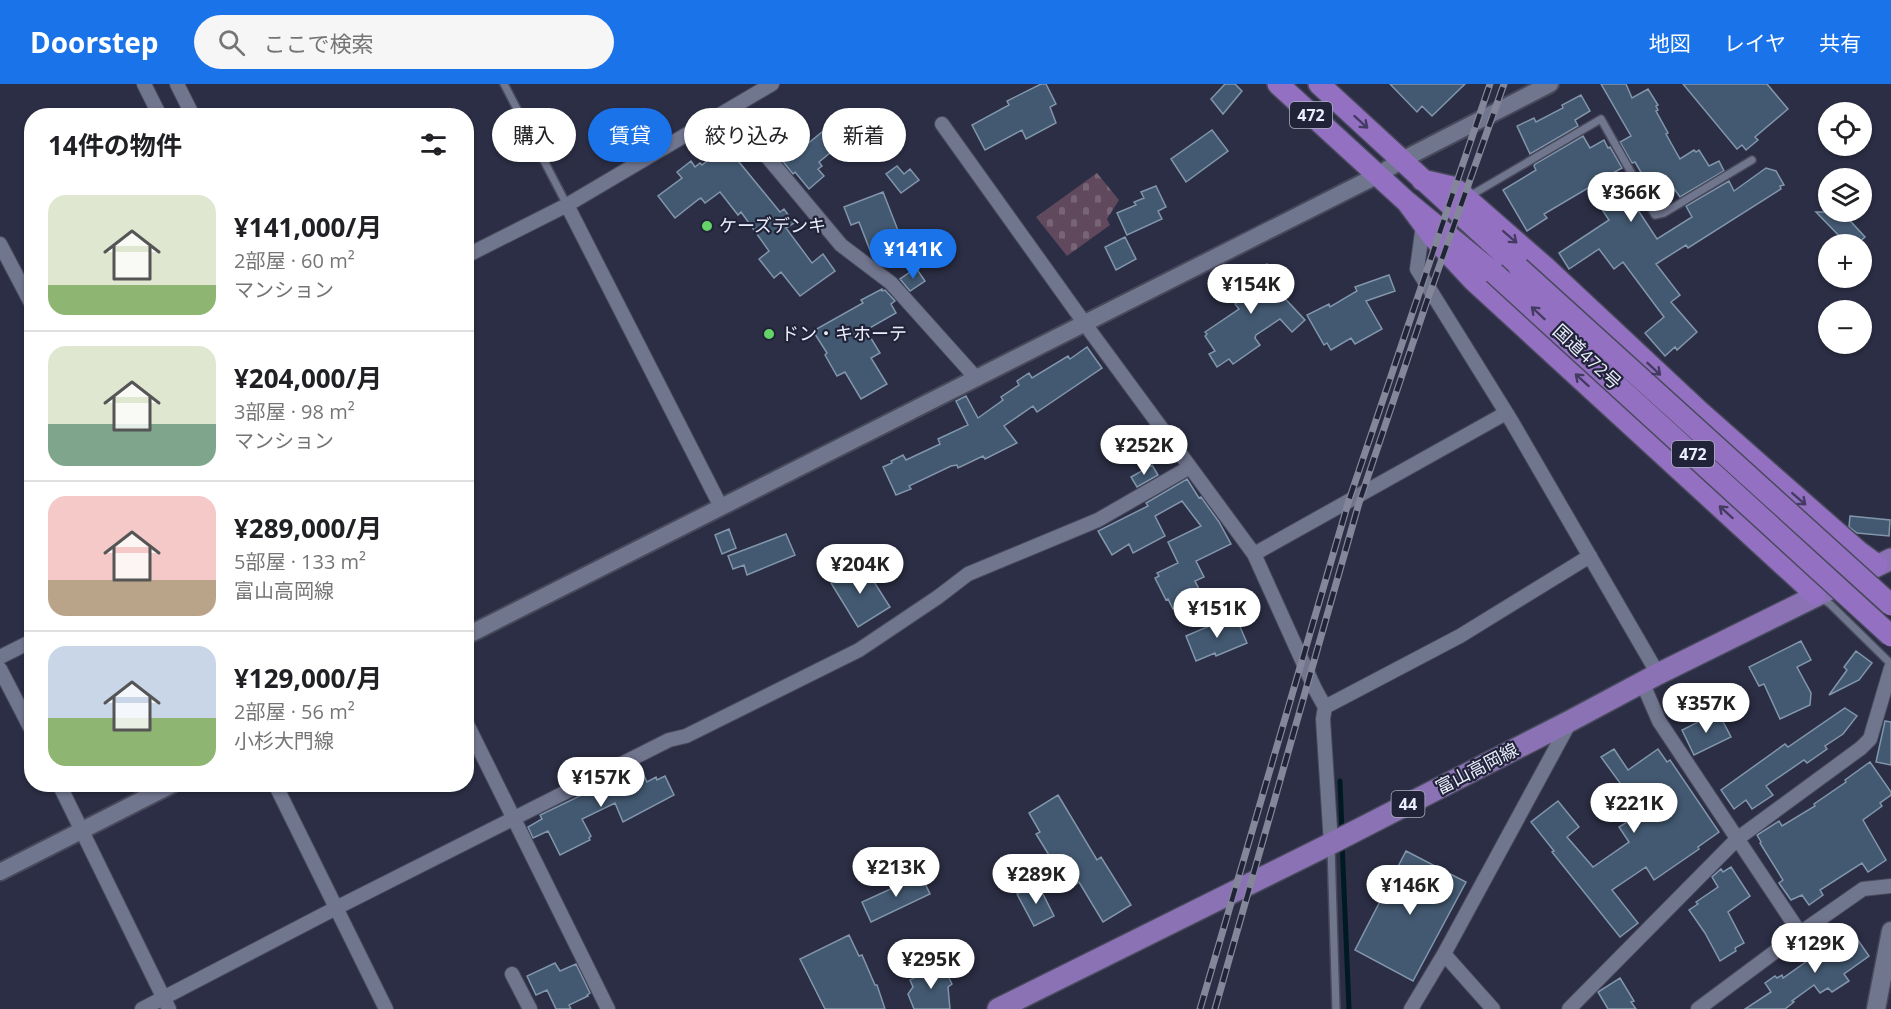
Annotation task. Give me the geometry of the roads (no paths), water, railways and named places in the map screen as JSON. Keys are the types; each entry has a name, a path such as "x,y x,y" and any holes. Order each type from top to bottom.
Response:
{"highway":[{"name":"国道472号","path":"1278,84 1407,202 1494,273 1891,636"},
{"name":"国道472号","path":"1319,84 1891,605"},
{"path":"1422,180 1452,186 1545,267 1700,412 1849,543 1884,562"},
{"path":"1407,202 1423,225 1474,281 1815,594"}],"main road":[{"name":"富山高岡線","path":"998,1009 1331,844 1650,678 1815,594 1884,562"},
{"path":"1876,1009 1891,930"}],"street":[{"path":"144,84 156,108"},
{"path":"177,84 189,108"},
{"path":"731,108 772,84"},
{"path":"474,632 1378,175 1402,160 1550,84"},
{"path":"942,124 1254,554 1325,708 1323,718 1331,844"},
{"path":"474,252 567,205 684,136"},
{"path":"772,162 841,244 891,283 977,379"},
{"path":"567,205 721,507"},
{"path":"1423,225 1417,269 1506,413 1590,556 1650,678 1659,721 1800,933"},
{"path":"0,243 24,290"},
{"path":"1254,554 1506,413"},
{"path":"142,1009 167,1004 336,908 669,741 686,736 859,650 968,574 1098,520 1190,467"},
{"path":"1325,708 1460,636 1590,556"},
{"path":"0,657 24,645"},
{"path":"1569,1009 1737,840 1870,739 1891,666"},
{"path":"0,669 24,716"},
{"path":"1411,1009 1444,954 1570,721"},
{"path":"474,738 608,1009"},
{"path":"63,792 167,1004"},
{"path":"0,872 158,792"},
{"path":"279,792 386,1009"},
{"path":"1698,1009 1800,933 1863,890 1891,886"},
{"path":"1444,954 1493,1009"},
{"path":"512,974 530,1009"}],"lane":[{"path":"516,84 505,86 567,205"},
{"path":"1466,198 1601,119 1654,214 1664,213 1752,160"},
{"path":"1815,594 1830,604 1891,666"},
{"path":"1331,844 1336,1009"}],"waterway":[{"path":"1340,781 1342,833"},
{"path":"1342,842 1349,1009"}],"railway":[{"path":"1200,1009 1349,500 1490,84"},
{"path":"1215,1009 1359,503 1504,84"}],"place":[{"name":"ケーズデンキ","path":"707,226"},
{"name":"ドン・キホーテ","path":"769,334"}]}
